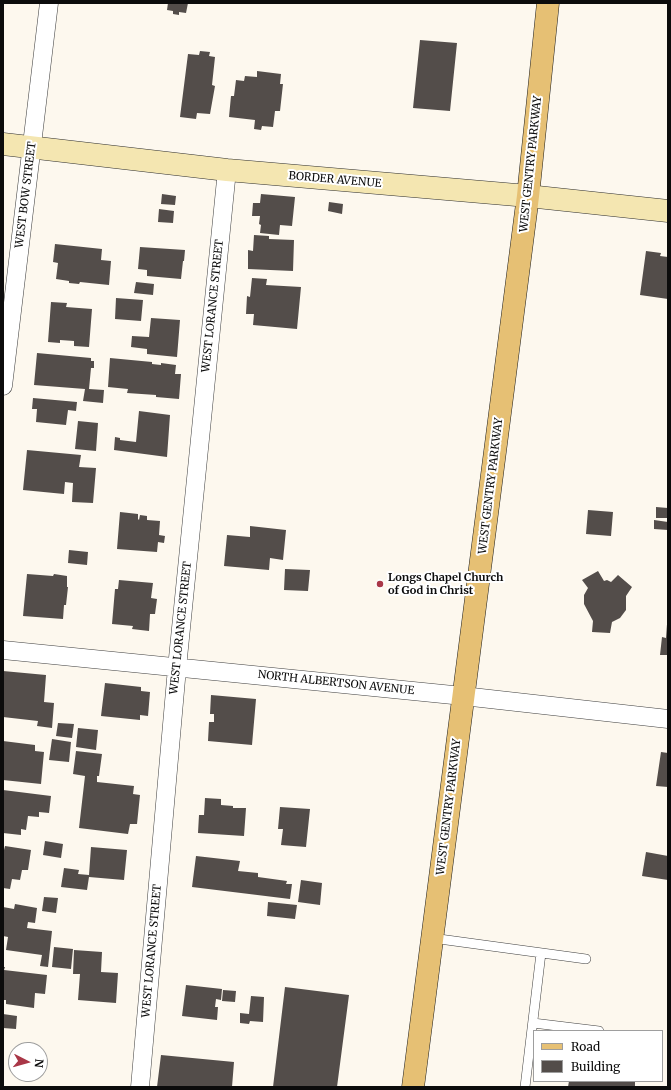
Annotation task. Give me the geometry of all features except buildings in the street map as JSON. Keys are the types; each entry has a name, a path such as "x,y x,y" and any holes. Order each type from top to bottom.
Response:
{"main road":[{"name":"WEST GENTRY PARKWAY","path":"413,1087 528,196 548,3"}],"street":[{"name":"WEST BOW STREET","path":"3,386 49,3"},
{"name":"BORDER AVENUE","path":"3,144 227,170 528,196 668,211"},
{"name":"WEST LORANCE STREET","path":"140,1087 177,668 227,170"},
{"name":"NORTH ALBERTSON AVENUE","path":"3,650 463,696 668,719"}],"lane":[{"path":"432,938 586,959"},
{"path":"525,1087 541,953"},
{"path":"533,1023 591,1030"}],"place":[{"name":"Longs Chapel Church of God in Christ","path":"380,584"}]}
